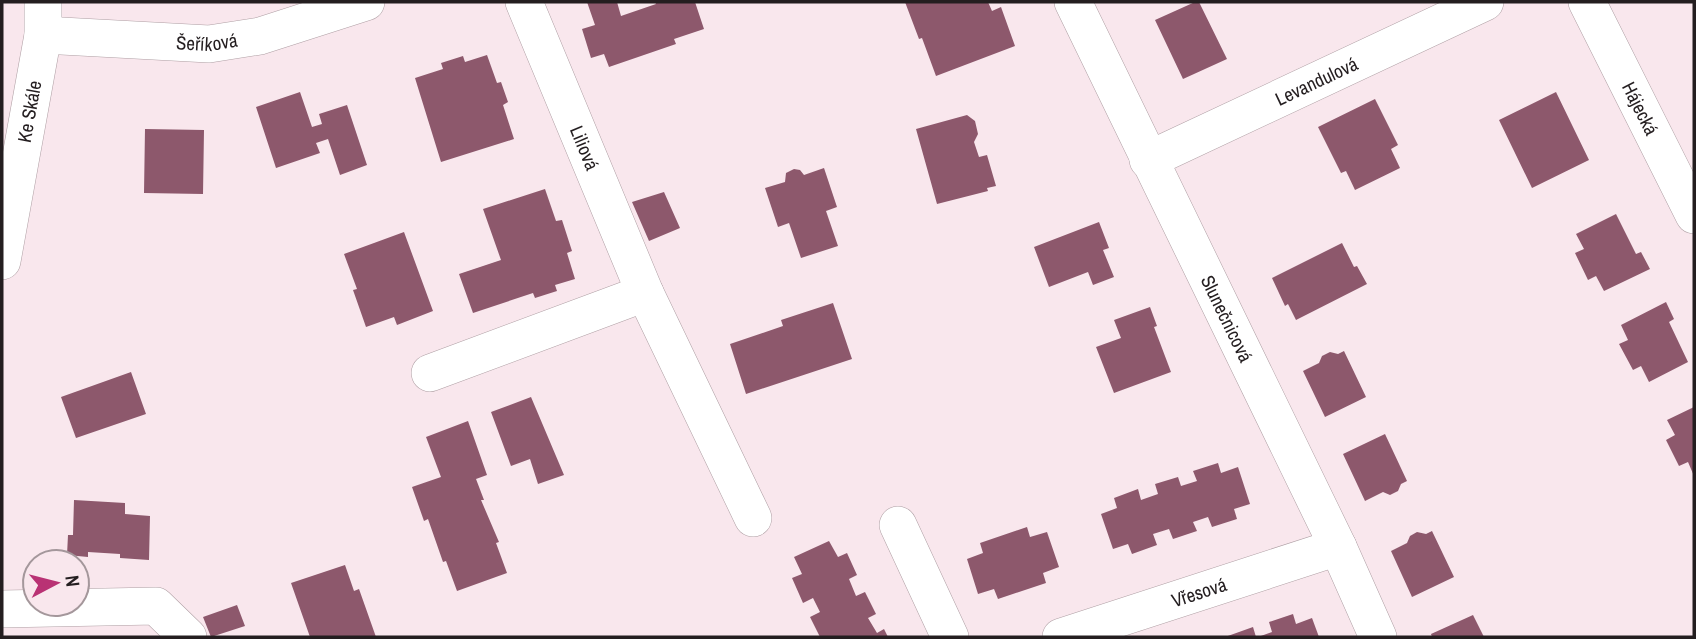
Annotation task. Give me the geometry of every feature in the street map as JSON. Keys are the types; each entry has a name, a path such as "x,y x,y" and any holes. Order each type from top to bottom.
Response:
{"street":[{"name":"Šeříková","path":"43,19 209,44 260,36 366,2"},
{"name":"Liliová","path":"524,2 645,293 753,519"},
{"name":"Slunečnicová","path":"1073,2 1338,547 1378,637"},
{"name":"Levandulová","path":"1148,160 1485,2"},
{"name":"Hájecká","path":"1587,2 1694,215"},
{"name":"Ke Skále","path":"2,261 43,19"},
{"path":"430,373 645,293"},
{"path":"898,525 950,637"},
{"name":"Vřesová","path":"1061,637 1338,547"},
{"path":"2,609 156,606 188,637"}],"building":[{"path":"587,2 617,2 621,16 656,4 655,2 695,2 704,29 674,39 676,44 609,67 604,54 591,58 582,29 595,25"},
{"path":"905,2 988,2 992,11 1001,7 1015,46 936,76"},
{"path":"1199,2 1227,59 1183,79 1155,20"},
{"path":"487,55 497,83 501,82 508,102 503,105 514,139 441,162 415,78 443,69 441,63 463,56 465,62"},
{"path":"300,92 312,127 322,124 319,114 347,105 367,165 340,175 328,139 316,143 320,153 276,168 256,107"},
{"path":"1556,92 1589,160 1532,188 1499,120"},
{"path":"1375,99 1398,145 1391,149 1400,168 1355,190 1346,171 1341,173 1318,127"},
{"path":"967,115 975,121 978,134 974,142 979,157 987,155 996,186 987,188 988,191 937,204 916,129"},
{"path":"145,129 204,130 203,194 144,193"},
{"path":"824,168 837,207 826,211 838,246 801,258 789,223 778,227 765,188 785,182 786,173 794,169 800,170 804,175"},
{"path":"545,189 556,221 562,220 572,251 567,253 575,279 555,285 557,291 535,298 533,293 473,313 459,274 501,260 483,209"},
{"path":"664,192 680,228 649,241 632,202"},
{"path":"1616,214 1636,254 1641,252 1650,269 1604,291 1596,276 1588,280 1575,253 1584,249 1576,234"},
{"path":"1099,222 1109,248 1103,250 1114,277 1093,285 1088,272 1049,287 1034,247"},
{"path":"404,232 433,311 397,325 394,317 366,327 353,290 357,289 344,254"},
{"path":"1342,243 1354,267 1357,266 1367,284 1296,320 1288,304 1285,306 1272,278"},
{"path":"1666,302 1674,319 1669,322 1688,362 1649,382 1641,366 1633,370 1619,344 1628,340 1621,325"},
{"path":"833,303 852,359 746,394 730,344 783,326 781,320"},
{"path":"1150,307 1157,326 1154,327 1171,372 1114,393 1096,347 1121,338 1114,320"},
{"path":"1344,351 1366,397 1325,417 1303,371 1319,363 1322,356 1330,352 1338,354"},
{"path":"131,372 146,414 76,438 61,397"},
{"path":"531,397 564,475 538,484 530,459 511,466 491,412"},
{"path":"1694,407 1694,476 1688,462 1679,466 1666,440 1675,435 1667,420"},
{"path":"468,421 487,475 476,479 484,500 481,500 499,542 496,543 507,573 457,591 446,561 443,562 428,519 424,521 412,487 441,477 426,437"},
{"path":"1385,434 1407,481 1390,495 1383,492 1365,501 1343,454"},
{"path":"1218,463 1221,473 1238,467 1250,504 1234,509 1237,519 1212,527 1208,517 1193,522 1197,531 1173,539 1169,529 1153,534 1157,545 1132,554 1128,544 1113,549 1101,514 1117,508 1114,498 1138,489 1141,500 1158,494 1155,484 1178,477 1181,486 1197,481 1193,471"},
{"path":"74,500 125,503 125,514 150,516 149,560 91,552 91,548 67,548 68,535 73,535"},
{"path":"1027,527 1030,537 1047,532 1059,567 1043,573 1046,583 998,599 994,589 978,594 967,559 983,553 980,543"},
{"path":"1432,531 1454,577 1412,597 1391,551 1407,543 1410,536 1417,532 1426,534"},
{"path":"829,541 838,557 847,553 857,575 849,579 856,596 865,592 876,614 868,618 877,633 884,629 888,637 820,637 810,617 820,612 813,598 803,603 792,578 802,574 794,557"},
{"path":"345,565 354,591 359,589 376,637 310,637 291,583"},
{"path":"237,605 245,626 211,637 203,617"},
{"path":"1293,614 1296,624 1312,618 1319,637 1258,637 1272,632 1269,622"},
{"path":"1473,615 1484,637 1432,637 1431,634"},
{"path":"1253,627 1256,637 1225,637"}]}
